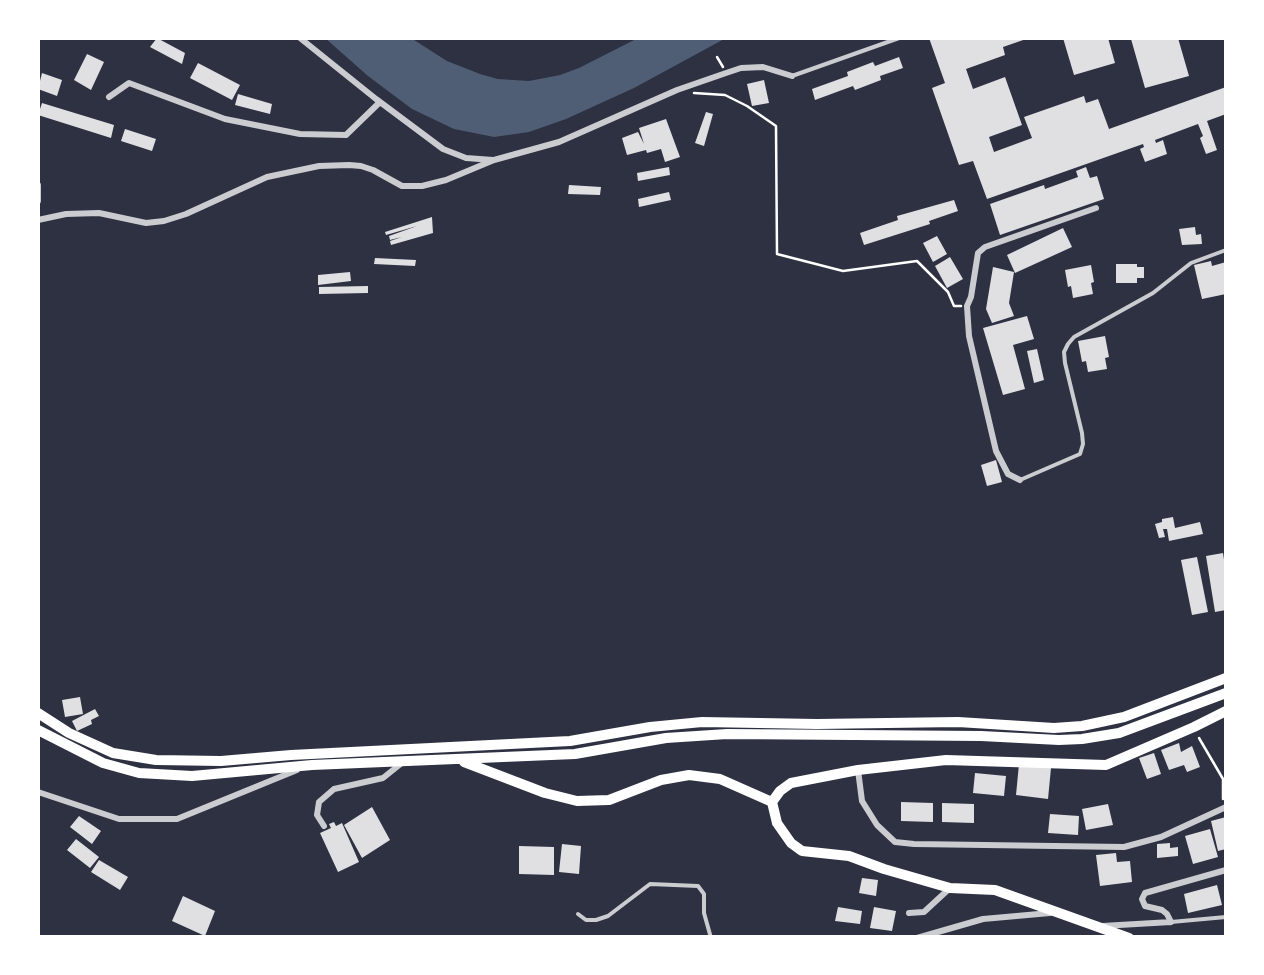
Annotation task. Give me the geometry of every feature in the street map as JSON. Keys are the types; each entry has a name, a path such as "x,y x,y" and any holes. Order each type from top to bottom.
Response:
{"main road":[{"path":"38,713 114,754 156,760 222,761 570,741 702,722 958,722 1068,727 1124,717 1226,678"},
{"path":"1213,718 1226,694"},
{"path":"38,730 102,763 139,772 192,776 312,765 575,754 666,738 740,734 1082,739 1119,732 1226,694"},
{"path":"772,802 792,783 858,770 946,760 1106,765 1226,711"},
{"path":"459,760 545,793 578,801 609,800 661,780 689,775 720,779 772,802"},
{"path":"772,802 777,823 791,844 802,851 849,856 950,888 995,890 1129,938"}],"street":[{"path":"300,38 443,149 466,158 494,160"},
{"path":"38,220 99,212 146,223 164,221 267,178 319,166 361,166 402,186 422,186 559,142 726,73 753,66 792,76"},
{"path":"109,96 130,84 225,120 300,134 346,135 380,102"},
{"path":"38,185 38,200"},
{"path":"1020,480 1008,474 996,450 969,336 967,306 972,297 978,253 1096,208"},
{"path":"324,826 318,815 320,802 334,790 382,778 404,762"},
{"path":"38,792 119,819 177,819 312,765"},
{"path":"858,770 862,801 877,825 895,842 914,844 1124,847 1190,826 1225,808"},
{"path":"1171,922 1162,910 1146,906 1142,900 1145,893 1226,870"},
{"path":"909,913 924,912 950,888"},
{"path":"918,938 983,920 1056,912"},
{"path":"1098,926 1171,922"}],"lane":[{"path":"792,76 900,38"},
{"path":"1020,480 1076,458 1084,444 1065,363 1064,352 1074,337 1154,293 1191,263 1226,250"},
{"path":"578,914 586,920 608,916 650,884 698,886 704,894 711,938"},
{"path":"1171,922 1226,917"}],"path":[{"path":"677,90 683,94 725,95 776,126 777,254 843,271 917,262 948,292 954,306 967,306"},
{"path":"1194,728 1223,779 1225,808"}],"water":[{"path":"325,38 411,38 447,61 480,74 529,81 579,68 638,38 726,38 634,88 566,119 529,132 494,137 454,129 412,109"}],"building":[{"path":"157,38 185,53 182,64 150,47"},
{"path":"929,38 1029,38 1003,47 1005,55 966,69 973,89 1005,77 1022,125 989,137 994,152 1032,138 1024,117 1084,96 1086,103 1098,99 1109,129 1226,87 1226,114 1207,121 1217,150 1206,154 1198,124 1155,140 1163,140 1167,154 1145,162 1140,149 1143,144 987,199 973,161 959,165 932,88 945,83"},
{"path":"1063,38 1108,38 1115,63 1074,75"},
{"path":"1178,38 1189,76 1145,88 1131,39"},
{"path":"87,54 104,62 91,90 74,80"},
{"path":"899,57 903,68 880,76 881,80 815,100 812,89 873,62 875,66"},
{"path":"198,63 240,85 232,100 190,78"},
{"path":"42,73 62,80 57,96 38,89"},
{"path":"764,80 769,103 752,106 747,84"},
{"path":"238,94 272,104 270,114 235,105"},
{"path":"42,103 114,125 111,138 38,115"},
{"path":"706,112 713,114 704,146 695,143"},
{"path":"666,119 680,157 665,162 661,149 627,155 622,138 638,132 644,144 639,128"},
{"path":"125,129 156,139 152,151 121,141"},
{"path":"669,167 670,175 638,181 637,173"},
{"path":"1086,167 1090,178 1097,176 1104,199 1000,235 990,204 1078,177 1076,171"},
{"path":"569,185 601,187 600,195 568,194"},
{"path":"669,192 671,200 639,207 638,199"},
{"path":"954,200 958,211 864,245 860,233 898,220 897,216"},
{"path":"432,217 433,233 391,245 390,241 402,237 390,240 389,236 417,226 386,235 385,232"},
{"path":"1195,227 1202,244 1182,245 1179,229"},
{"path":"1063,228 1072,247 1015,273 1007,255"},
{"path":"937,236 947,254 933,262 923,243"},
{"path":"950,257 963,279 947,288 935,266"},
{"path":"375,258 416,260 415,266 374,264"},
{"path":"1211,261 1212,266 1226,262 1226,294 1202,299 1194,265"},
{"path":"1116,264 1144,267 1144,278 1137,278 1137,283 1116,283"},
{"path":"1091,265 1093,294 1073,298 1065,270"},
{"path":"993,267 1014,272 1009,303 1014,316 992,323 986,309"},
{"path":"350,272 351,281 318,285 318,275"},
{"path":"368,286 368,293 319,294 319,287"},
{"path":"1027,316 1034,339 1013,345 1025,389 1003,395 983,328"},
{"path":"1105,336 1107,369 1088,372 1078,341"},
{"path":"1037,349 1044,380 1034,383 1027,351"},
{"path":"996,460 1002,482 987,486 981,465"},
{"path":"1173,517 1175,528 1200,522 1203,534 1169,541 1167,529 1163,529 1165,537 1159,538 1155,524"},
{"path":"1223,553 1226,610 1215,612 1206,556"},
{"path":"1197,557 1208,612 1192,615 1181,560"},
{"path":"80,697 83,714 65,717 62,700"},
{"path":"95,709 99,716 77,731 72,721"},
{"path":"1179,743 1181,752 1192,746 1200,767 1187,772 1184,765 1169,770 1161,750"},
{"path":"1154,753 1161,774 1147,779 1139,758"},
{"path":"1019,764 1051,768 1048,799 1016,795"},
{"path":"975,773 1006,776 1004,796 973,793"},
{"path":"901,802 933,803 933,822 901,821"},
{"path":"942,803 974,804 974,823 942,822"},
{"path":"1108,804 1113,825 1086,830 1082,809"},
{"path":"372,807 390,840 362,858 344,825"},
{"path":"1050,814 1079,816 1078,835 1048,833"},
{"path":"79,816 101,831 92,844 70,827"},
{"path":"1226,817 1226,849 1218,851 1211,821"},
{"path":"334,822 336,826 342,823 359,862 338,872 320,833"},
{"path":"1210,829 1218,857 1193,864 1185,836"},
{"path":"76,839 99,857 90,868 67,850"},
{"path":"1170,843 1170,848 1178,847 1178,856 1157,858 1157,844"},
{"path":"562,844 581,846 579,874 559,872"},
{"path":"519,846 554,847 554,875 519,874"},
{"path":"1116,853 1117,862 1130,861 1132,882 1100,886 1096,855"},
{"path":"99,860 128,877 120,890 91,872"},
{"path":"862,878 878,880 876,896 859,893"},
{"path":"1217,885 1222,905 1188,913 1184,894"},
{"path":"183,896 215,911 205,936 172,921"},
{"path":"838,907 862,911 860,924 835,921"},
{"path":"874,907 896,911 892,931 870,928"}]}
